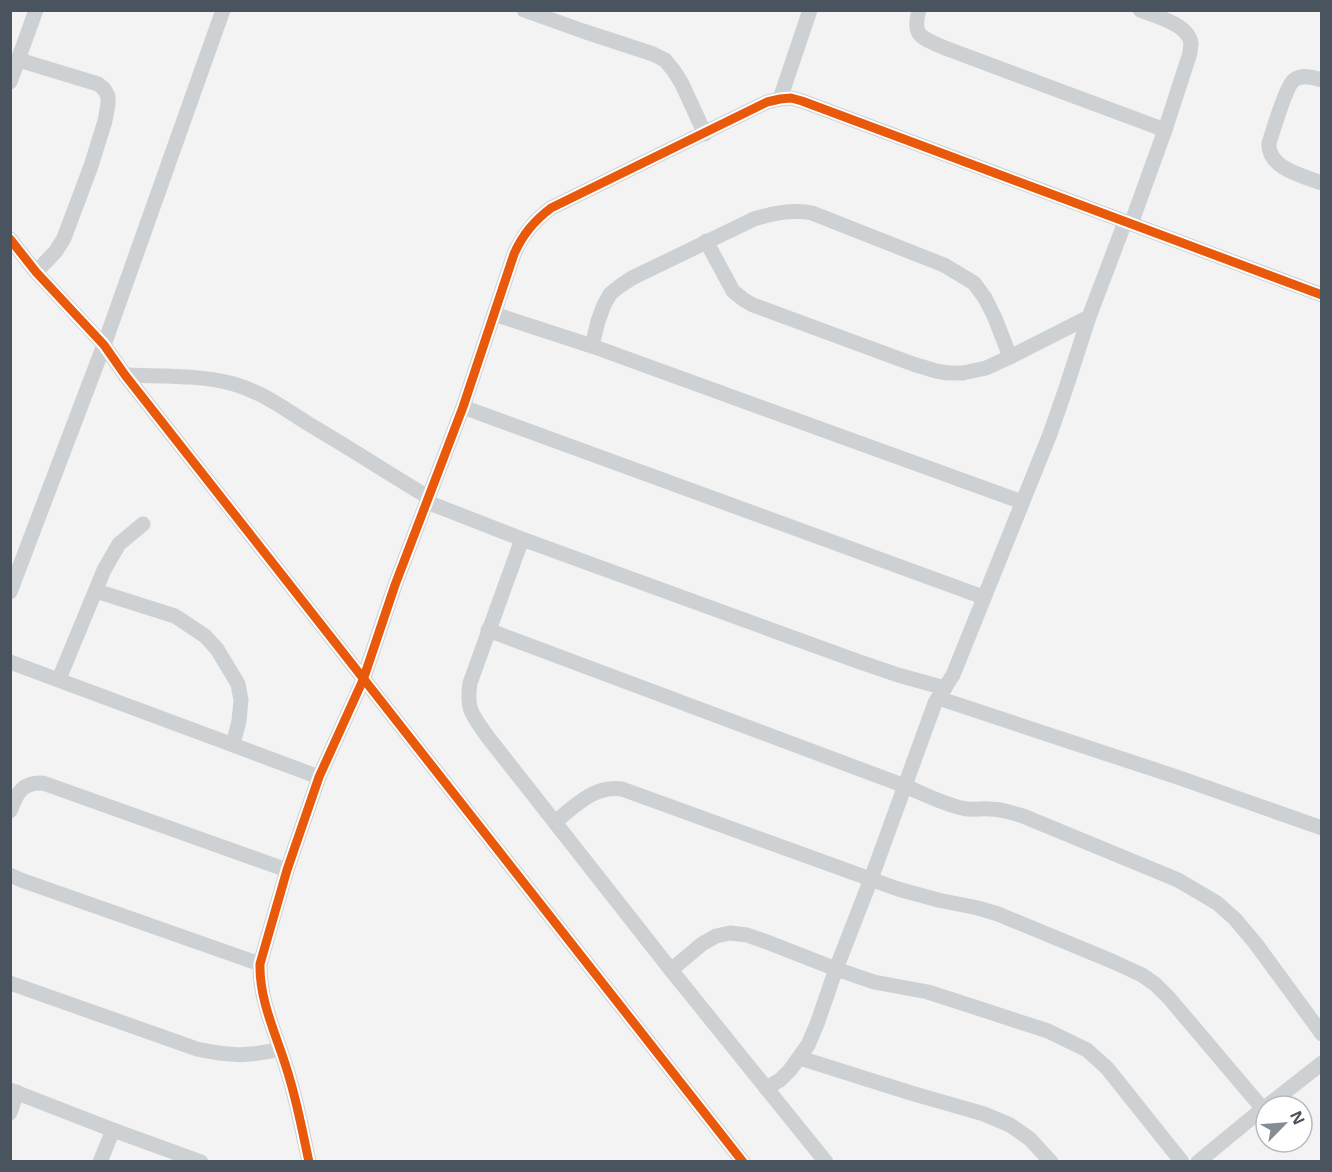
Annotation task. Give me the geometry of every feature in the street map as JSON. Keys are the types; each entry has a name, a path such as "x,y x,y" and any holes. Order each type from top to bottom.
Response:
{"street":[{"path":"10,82 36,10"},
{"path":"524,10 665,60 682,84 705,134"},
{"path":"780,99 810,10"},
{"path":"919,10 916,30 921,36 945,48 1165,130"},
{"path":"766,1088 780,1080 800,1058 818,1024 836,969 941,693 953,675 1036,468 1089,317 1165,130 1191,43 1182,29 1140,10"},
{"path":"10,592 104,345 219,12"},
{"path":"19,60 98,84 104,88 108,96 105,121 73,216 56,251 36,272"},
{"path":"1322,80 1308,76 1300,77 1290,84 1269,143 1269,150 1278,164 1322,183"},
{"path":"309,1161 290,1079 262,993 260,964 287,870 319,777 363,680 395,585 463,407 514,254 521,239 537,218 560,203 705,134 754,108 780,99 791,98 1322,295"},
{"path":"592,346 598,321 610,294 632,278 754,219 768,214 799,210 812,213 944,265 974,283 995,318 1010,357"},
{"path":"10,239 36,272 104,345 363,680 743,1161"},
{"path":"706,241 733,291 744,300 936,371 963,373 986,368 1089,317"},
{"path":"494,314 592,346 1022,502"},
{"path":"125,375 217,380 249,389 428,500 522,539 898,675 941,693 1322,828"},
{"path":"463,407 983,597"},
{"path":"59,679 104,570 119,544 143,524"},
{"path":"522,539 470,683 468,699 470,708 486,736 826,1161"},
{"path":"96,591 175,616 205,636 217,649 238,684 241,700 233,744"},
{"path":"488,630 960,808 974,811 989,808 1023,816 1178,880 1217,903 1235,919 1267,958 1322,1034"},
{"path":"10,662 319,777"},
{"path":"10,811 23,788 43,783 287,870"},
{"path":"555,822 597,791 606,788 622,789 898,889 998,914 1114,962 1155,984 1254,1095"},
{"path":"10,875 260,964"},
{"path":"671,970 702,944 716,936 730,933 747,935 836,969 874,981 927,992 1048,1031 1088,1050 1107,1068 1182,1161"},
{"path":"10,983 145,1031 218,1054 257,1054 280,1049"},
{"path":"800,1058 984,1114 1010,1125 1029,1139 1051,1161"},
{"path":"1282,1094 1322,1063"},
{"path":"10,1113 14,1091 113,1130 201,1161"},
{"path":"1198,1161 1254,1116"},
{"path":"100,1161 113,1130"}],"cycle path":[{"path":"309,1162 293,1090 266,1008 260,964 287,870 319,777 363,680 395,585 463,407 514,254 525,234 545,213 767,102 791,98 1322,295"},
{"path":"10,239 36,272 104,345 125,375 743,1162"}]}
